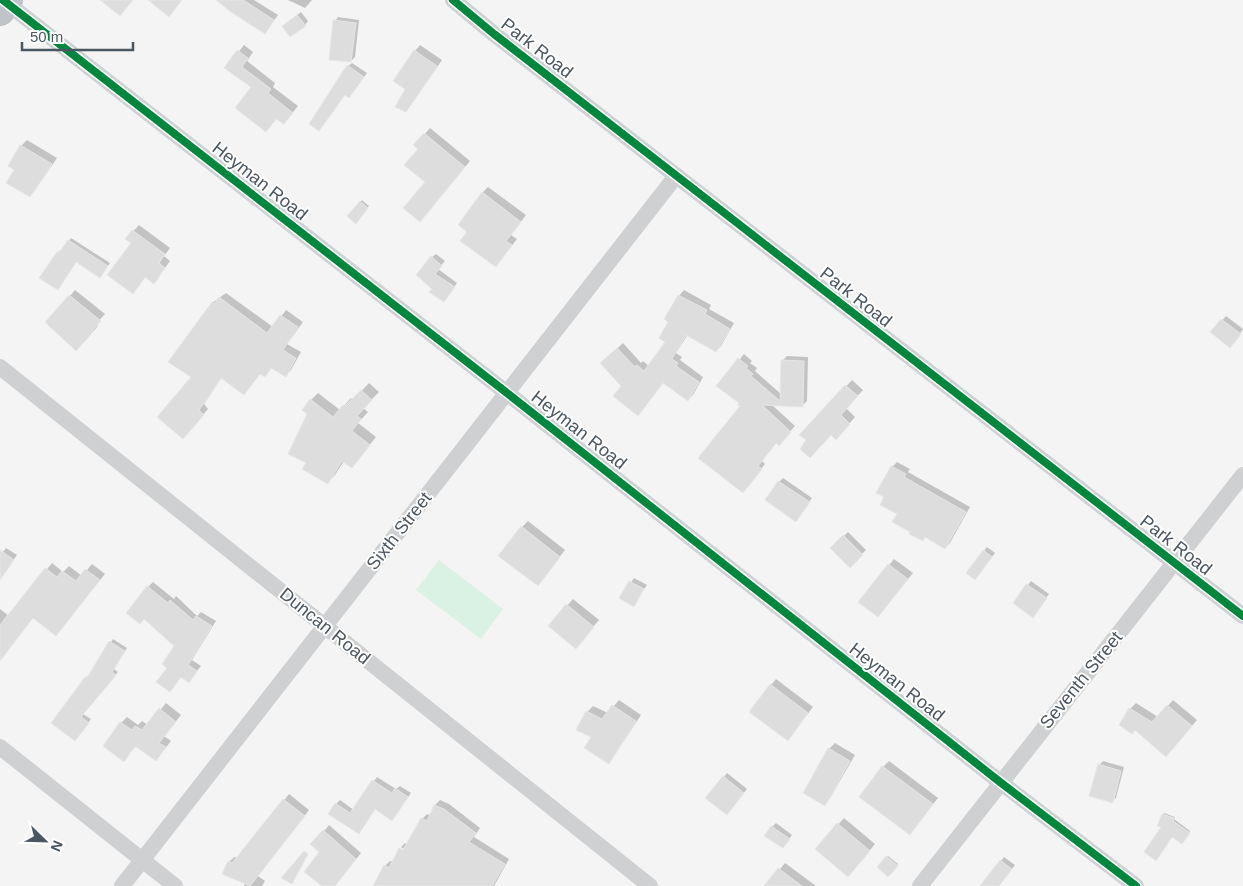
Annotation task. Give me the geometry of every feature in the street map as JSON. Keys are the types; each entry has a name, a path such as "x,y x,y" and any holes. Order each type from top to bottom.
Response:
{"street":[{"name":"Park Road","path":"453,0 676,176 1243,616"},
{"name":"Heyman Road","path":"4,3 507,393 1000,782 1136,886"},
{"name":"Sixth Street","path":"122,886 676,176"},
{"name":"Duncan Road","path":"0,367 650,886"},
{"name":"Seventh Street","path":"920,886 1243,475"},
{"path":"0,747 174,886"}],"green space":[{"path":"439,560 503,609 481,639 416,590"}],"building":[{"path":"100,0 133,0 120,16"},
{"path":"148,0 182,0 169,17"},
{"path":"216,0 243,0 274,20 265,34"},
{"path":"297,15 306,26 290,37 282,26"},
{"path":"333,20 356,23 351,62 329,60"},
{"path":"237,50 248,58 242,67 271,89 268,93 293,113 284,124 276,119 266,132 235,108 251,87 224,68"},
{"path":"414,50 437,66 406,112 395,107 405,89 393,81"},
{"path":"347,65 364,77 349,98 345,95 319,131 309,124"},
{"path":"424,133 465,167 420,222 403,208 425,182 404,165 418,149 413,145"},
{"path":"20,145 52,164 30,197 6,183 14,170 8,166"},
{"path":"482,192 521,222 506,241 512,245 496,267 460,241 467,232 458,225"},
{"path":"360,201 368,208 356,224 347,216"},
{"path":"132,230 165,254 159,263 165,268 154,284 145,277 133,294 107,275 131,243 125,239"},
{"path":"68,240 108,266 100,278 76,262 58,290 39,278"},
{"path":"431,256 442,266 435,274 455,287 444,302 429,292 432,289 416,275"},
{"path":"69,295 101,321 76,351 45,322"},
{"path":"678,295 707,310 705,314 730,329 716,352 686,335 672,359 678,363 676,366 699,382 688,401 663,383 638,416 613,396 621,386 600,363 617,348 635,367 637,365 644,371 665,342 659,338 668,322 664,319"},
{"path":"219,297 267,333 280,315 298,327 283,350 296,358 286,377 271,368 265,377 260,374 244,395 221,378 199,410 204,415 183,439 157,417 191,377 168,362 212,302 214,304"},
{"path":"1221,319 1241,334 1230,348 1210,332"},
{"path":"738,358 748,366 746,368 753,374 751,376 780,401 781,360 804,361 803,407 762,405 791,432 779,446 776,443 758,466 762,469 743,493 698,458 740,406 738,405 739,403 716,386"},
{"path":"845,385 858,396 841,415 850,424 836,440 831,435 810,458 800,449 806,440 799,435"},
{"path":"361,390 372,400 357,416 361,419 352,431 370,445 352,468 342,461 328,484 302,469 306,463 288,454 307,414 302,410 310,399 333,417 343,405 345,406"},
{"path":"891,466 906,474 904,477 966,512 945,549 925,537 923,541 909,534 910,532 892,522 897,514 880,505 884,497 876,493"},
{"path":"778,481 810,502 796,522 765,500"},
{"path":"521,526 560,557 538,586 498,556"},
{"path":"843,535 863,555 850,568 830,548"},
{"path":"0,550 14,560 0,580"},
{"path":"983,550 992,557 975,580 966,573"},
{"path":"888,564 908,579 878,617 858,602"},
{"path":"45,568 57,577 62,571 76,581 85,569 100,580 56,636 33,618 0,661 0,625"},
{"path":"629,581 644,589 634,607 619,598"},
{"path":"1026,584 1047,598 1033,618 1013,603"},
{"path":"147,586 168,603 170,600 193,620 196,616 212,626 188,665 197,671 189,683 181,677 170,692 156,682 167,668 162,664 174,646 144,619 140,624 126,613"},
{"path":"566,604 594,627 576,649 548,626"},
{"path":"109,641 125,651 112,672 116,675 81,717 89,723 75,741 51,723 85,677 87,678"},
{"path":"770,684 808,713 788,741 749,712"},
{"path":"612,705 636,721 609,764 584,748 591,737 576,730 586,711 602,719"},
{"path":"1167,705 1192,726 1166,757 1135,730 1132,734 1119,725 1129,708 1152,722"},
{"path":"159,708 176,722 159,743 166,747 156,761 135,746 124,762 103,746 120,722 132,730 135,726 142,730"},
{"path":"828,748 850,761 825,806 803,793"},
{"path":"1098,764 1121,771 1113,803 1089,796"},
{"path":"882,766 933,804 910,835 859,797"},
{"path":"723,776 744,793 727,815 705,798"},
{"path":"372,780 392,793 395,788 408,797 392,821 375,809 359,834 328,814 335,803 350,813"},
{"path":"283,799 305,816 250,886 222,874 228,861 232,863"},
{"path":"434,805 444,809 476,833 469,842 505,864 492,886 373,886 384,865 389,868 399,848 403,850 421,818 427,821"},
{"path":"1162,814 1174,818 1173,821 1190,833 1182,844 1172,837 1156,861 1144,852 1161,827 1157,826"},
{"path":"837,823 870,851 848,877 815,849"},
{"path":"771,826 790,839 783,848 764,836"},
{"path":"323,830 356,859 335,886 322,886 304,872 319,852 310,844"},
{"path":"304,851 308,854 292,884 281,878"},
{"path":"886,856 898,866 888,877 877,867"},
{"path":"1000,860 1012,869 999,886 980,886"},
{"path":"778,868 802,886 764,886"}],"cycle path":[{"path":"3,0 507,393 1000,782 1136,886"},
{"path":"453,0 494,34 1243,616"}]}
